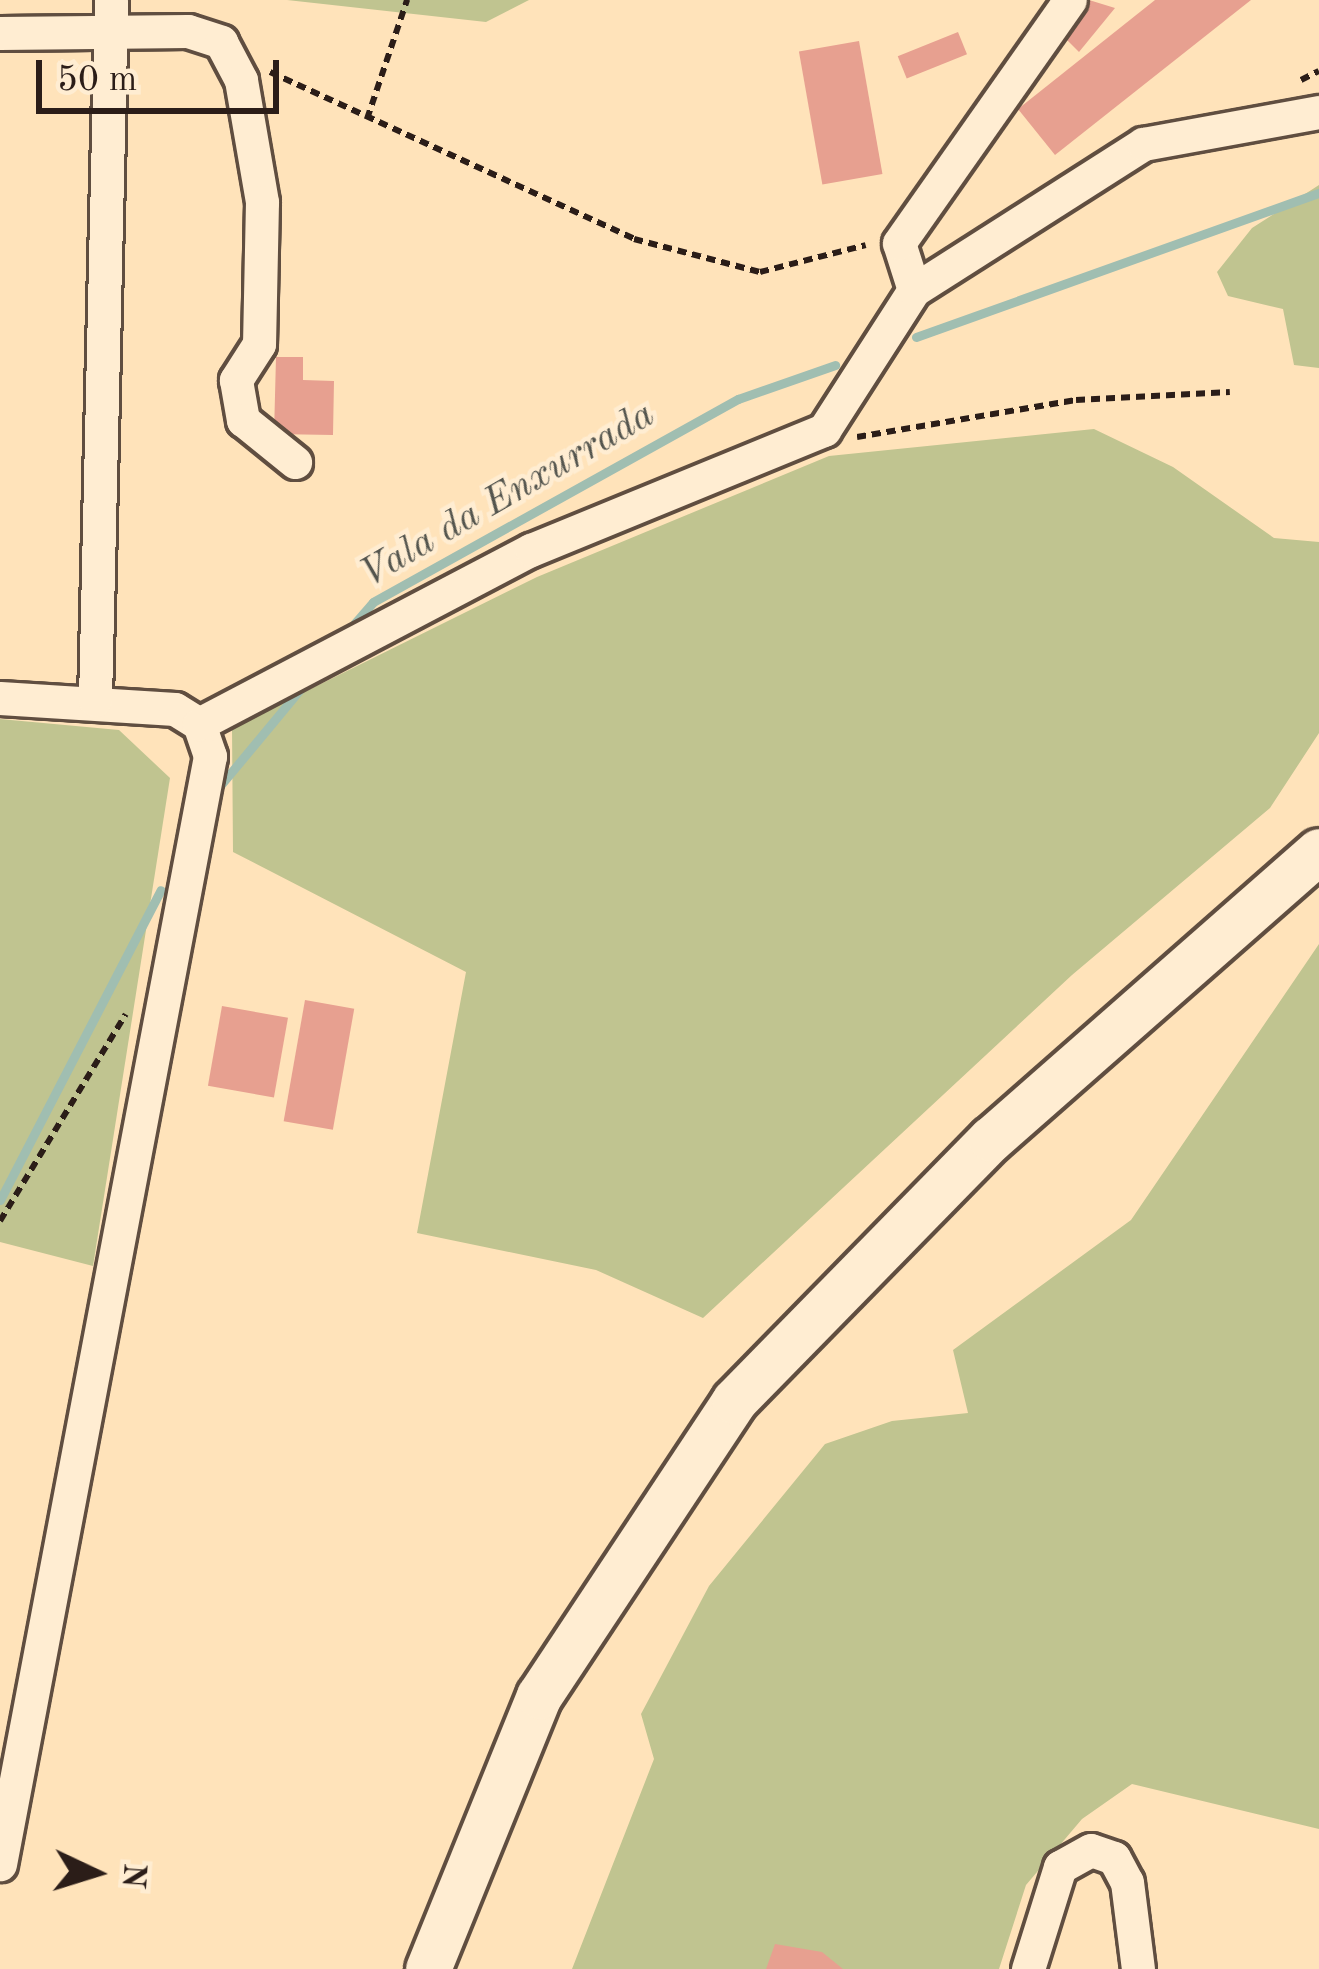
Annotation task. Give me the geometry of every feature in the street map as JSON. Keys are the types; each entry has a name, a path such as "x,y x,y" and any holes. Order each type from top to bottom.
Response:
{"main road":[{"path":"428,1969 539,1696 734,1401 991,1139 1319,851"}],"street":[{"path":"914,290 899,243 1070,0"},
{"path":"95,700 111,16"},
{"path":"0,34 111,16 221,42 234,67 262,202 259,344 236,380 243,421 295,462"},
{"path":"200,724 531,550 824,430 914,290 1143,144 1319,112"},
{"path":"0,698 95,700 175,709 200,724 210,756 0,1864"},
{"path":"1028,1969 1060,1868 1079,1851 1114,1858 1138,1969"}],"path":[{"path":"367,119 407,0"},
{"path":"234,67 250,62 634,239 760,272 899,243"},
{"path":"824,430 857,437 1076,400 1230,392"},
{"path":"0,1220 138,992"}],"green space":[{"path":"287,0 529,0 486,22"},
{"path":"1319,185 1319,368 1294,365 1283,309 1228,296 1217,272 1252,228"},
{"path":"1094,429 1173,467 1274,538 1319,542 1319,733 1270,808 1072,975 703,1318 596,1270 417,1233 466,972 233,852 232,728 537,577 829,456"},
{"path":"0,719 119,730 170,778 93,1266 0,1242"},
{"path":"1319,944 1319,1829 1132,1784 1082,1819 1026,1885 999,1969 572,1969 654,1759 641,1714 709,1586 825,1444 892,1421 968,1413 953,1350 1131,1220"}],"building":[{"path":"1089,0 1115,8 1079,52 1058,31"},
{"path":"1155,0 1251,0 1055,155 1018,109"},
{"path":"958,32 967,54 907,79 898,56"},
{"path":"859,41 882,174 822,185 799,52"},
{"path":"276,357 303,357 303,380 334,381 333,435 274,434"},
{"path":"305,1000 354,1009 333,1130 284,1121"},
{"path":"222,1006 288,1018 274,1097 208,1086"},
{"path":"775,1944 822,1952 843,1969 766,1969"}],"waterway":[{"name":"Vala da Enxurrada","path":"916,337 1319,193"},
{"name":"Vala da Enxurrada","path":"348,631 373,602 738,399 835,365"},
{"name":"Vala da Enxurrada","path":"214,793 307,681"},
{"name":"Vala da Enxurrada","path":"0,1200 161,890"}]}
